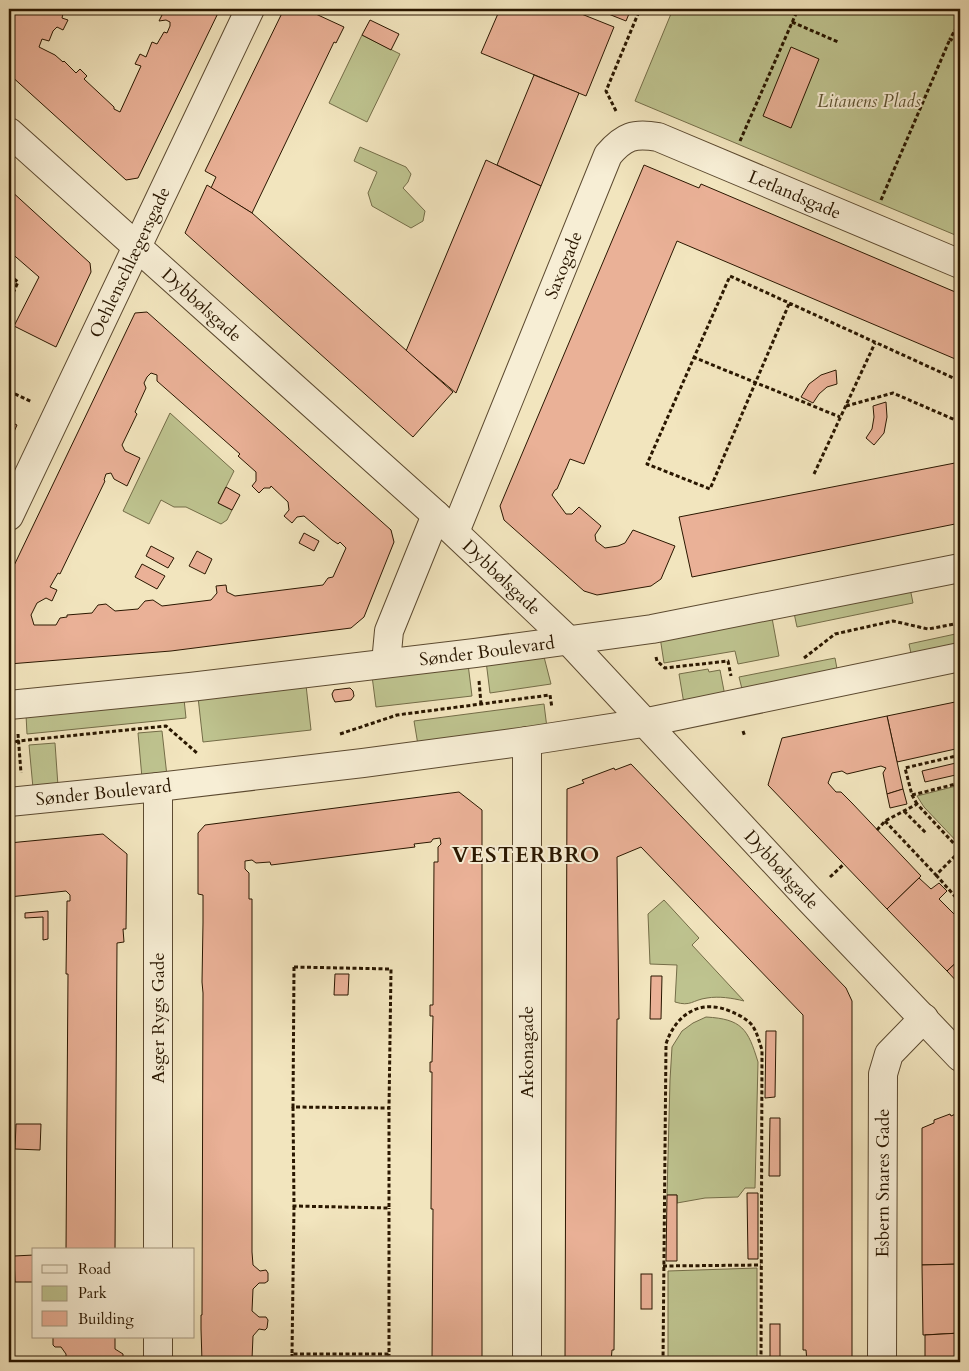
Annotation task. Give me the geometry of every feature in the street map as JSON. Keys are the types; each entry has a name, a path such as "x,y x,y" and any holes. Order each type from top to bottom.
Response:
{"street":[{"name":"Oehlenschlægersgade","path":"9,516 250,9"},
{"name":"Dybbølsgade","path":"9,132 446,524 568,640 643,723 960,1057"},
{"name":"Letlandsgade","path":"628,136 644,134 658,136 960,264"},
{"name":"Saxogade","path":"386,663 389,631 446,524 608,155 617,144 628,136"},
{"name":"Sønder Boulevard","path":"12,704 190,688 652,629 960,568"},
{"name":"Sønder Boulevard","path":"16,801 158,787 363,763 527,741 643,723 960,657"},
{"name":"Arkonagade","path":"527,741 527,1362"},
{"name":"Asger Rygs Gade","path":"158,787 158,1248"},
{"name":"Esbern Snares Gade","path":"882,1362 882,1074 889,1054 924,1018"},
{"path":"158,1338 158,1362"}],"path":[{"path":"628,136 606,91 640,9"},
{"path":"729,166 798,9"},
{"path":"870,225 916,112 960,21"},
{"path":"792,22 838,42"},
{"path":"950,39 960,44"},
{"path":"9,275 18,282 9,302"},
{"path":"789,304 710,490 647,464 730,276 960,382"},
{"path":"814,474 875,343"},
{"path":"694,357 840,417"},
{"path":"846,406 893,392 960,422 957,430 960,446"},
{"path":"795,660 804,658 835,634 893,621 928,629 960,623"},
{"path":"652,629 657,661 666,668 728,661 745,738"},
{"path":"730,674 740,672"},
{"path":"338,735 397,715 550,695 556,736"},
{"path":"12,704 18,741 16,801"},
{"path":"9,744 18,741 166,726 198,753"},
{"path":"936,875 960,850 917,804 912,795 905,768 960,755"},
{"path":"912,795 960,783"},
{"path":"877,830 885,821 917,804"},
{"path":"904,811 926,834"},
{"path":"885,821 960,902"},
{"path":"292,1362 294,966 391,969 388,1108 389,1362"},
{"path":"662,1362 666,1044 675,1025 684,1015 700,1007 711,1006 726,1009 740,1015 751,1025 758,1036 762,1050 761,1362"},
{"path":"293,1107 388,1108"},
{"path":"294,1206 389,1208"},
{"path":"663,1266 761,1265"},
{"path":"292,1354 389,1354"}],"green space":[{"name":"Litauens Plads","path":"673,9 949,9 960,13 960,237 635,101"},
{"path":"362,35 400,54 367,122 329,103"},
{"path":"360,147 406,167 411,174 403,188 425,211 423,221 411,228 372,206 368,193 377,172 354,161"},
{"path":"170,413 234,471 218,503 232,510 227,520 221,524 186,507 174,507 161,500 149,524 123,511"},
{"path":"910,588 913,603 797,627 794,613"},
{"path":"772,618 779,656 738,664 735,651 664,663 660,637"},
{"path":"960,633 960,648 912,658 909,644"},
{"path":"543,653 551,684 490,693 486,661"},
{"path":"835,658 838,674 743,693 739,677"},
{"path":"468,664 472,696 376,707 372,676"},
{"path":"708,669 709,672 720,670 725,696 684,704 679,674"},
{"path":"306,685 311,730 203,742 198,697"},
{"path":"184,699 186,718 27,734 26,715"},
{"path":"544,704 547,728 418,745 414,721"},
{"path":"162,731 167,776 142,778 138,733"},
{"path":"55,743 58,786 33,788 29,745"},
{"path":"960,785 960,845 924,807 917,796"},
{"path":"664,900 699,938 692,945 744,1001 716,997 688,1003 675,1002 677,965 650,964 648,914"},
{"path":"706,1017 728,1020 742,1028 751,1041 758,1062 755,1188 745,1188 738,1197 705,1198 677,1203 677,1195 667,1195 672,1047 682,1031"},
{"path":"757,1268 757,1362 668,1362 668,1271"}],"building":[{"path":"12,9 64,9 62,18 68,20 63,30 57,27 49,41 42,39 39,47 64,61 76,73 80,69 87,76 84,79 114,109 120,112 141,66 135,64 140,54 146,57 152,42 157,44 164,32 167,33 170,22 166,20 159,21 165,9 220,9 138,178 126,180 9,74 9,16"},
{"path":"284,9 305,9 344,27 336,43 334,42 252,213 211,188 216,177 205,171"},
{"path":"500,9 569,9 614,27 586,96 481,53"},
{"path":"596,9 631,9 626,21"},
{"path":"370,20 399,34 391,50 362,35"},
{"path":"791,47 819,59 791,128 763,116"},
{"path":"534,75 579,93 541,186 497,165"},
{"path":"486,160 541,186 456,393 406,351"},
{"path":"644,165 699,188 701,184 960,294 960,361 677,241 584,464 570,459 557,489 552,495 566,514 572,514 579,507 601,526 595,535 596,541 605,548 625,543 633,530 675,546 661,579 651,586 597,595 584,591 504,520 500,506"},
{"path":"207,185 252,213 453,392 413,437 185,233"},
{"path":"9,189 90,263 91,272 56,347 14,326 39,277 9,251"},
{"path":"147,312 391,530 394,542 364,617 351,628 171,651 9,664 9,576 135,313","holes":["151,373 157,375 157,381 240,454 238,456 256,472 256,481 252,486 259,493 264,488 270,488 271,486 288,502 289,510 284,516 292,523 297,517 304,516 332,540 338,544 340,542 346,548 333,577 328,578 323,585 235,596 227,592 226,585 216,586 217,593 211,600 162,606 153,600 145,601 138,609 115,611 106,604 98,605 92,613 67,615 67,617 60,618 56,625 34,625 31,615 37,603 46,598 52,601 57,590 50,587 58,573 60,574 105,481 106,474 111,473 114,479 127,486 140,458 125,451 122,445 137,414 135,412 146,388 144,383"]},
{"path":"836,370 837,384 827,387 813,403 801,397 809,384 821,375"},
{"path":"886,402 887,417 884,433 874,445 866,438 872,429 873,406"},
{"path":"9,421 17,425 9,443"},
{"path":"960,462 960,523 692,577 679,517"},
{"path":"226,487 240,495 232,510 218,503"},
{"path":"304,533 319,541 314,551 299,543"},
{"path":"151,546 174,558 168,568 146,556"},
{"path":"197,551 212,559 205,574 189,566"},
{"path":"142,564 165,576 157,589 135,577"},
{"path":"350,688 354,696 351,700 335,702 332,694 334,690"},
{"path":"960,701 960,748 897,762 887,716"},
{"path":"887,716 903,789 887,794 883,773 886,768 881,766 847,774 842,771 832,773 828,783 836,792 841,792 852,803 921,876 887,909 768,785 782,738"},
{"path":"960,762 960,774 925,782 922,771"},
{"path":"631,764 846,988 852,1001 852,1362 807,1362 806,1350 803,1350 803,1015 641,847 617,857 619,1019 617,1019 614,1350 612,1350 611,1362 565,1362 567,789 584,783 582,780"},
{"path":"903,789 907,804 890,808 887,794"},
{"path":"459,792 482,810 482,1362 432,1362 433,1209 431,1209 432,1072 430,1072 430,1062 432,1062 433,1016 430,1016 430,1005 433,1005 434,862 438,862 440,838 433,839 431,842 414,844 415,847 271,865 270,862 256,863 252,860 245,861 245,869 249,873 249,899 252,899 252,1252 253,1265 260,1271 266,1270 268,1273 268,1281 259,1283 253,1289 252,1311 259,1317 266,1317 268,1320 267,1328 265,1330 259,1329 253,1336 252,1359 256,1362 202,1362 203,895 198,894 198,833 205,825"},
{"path":"103,834 127,854 126,929 123,929 124,942 117,943 115,1248 66,1248 68,974 66,974 67,901 70,901 70,895 66,891 9,897 9,843"},
{"path":"919,878 931,889 939,883 947,891 939,899 960,920 960,959 947,971 887,909"},
{"path":"48,911 48,939 43,940 43,917 25,918 25,913"},
{"path":"960,959 960,985 947,971"},
{"path":"335,974 349,974 348,995 334,995"},
{"path":"651,976 662,976 661,1019 650,1019"},
{"path":"766,1031 776,1031 775,1097 765,1098"},
{"path":"960,1112 960,1264 922,1265 922,1128 934,1123 934,1120"},
{"path":"770,1118 780,1118 780,1176 769,1176"},
{"path":"16,1124 41,1124 40,1150 15,1149"},
{"path":"747,1193 758,1193 758,1259 748,1259"},
{"path":"667,1195 677,1195 677,1261 666,1261"},
{"path":"32,1255 32,1282 15,1282 14,1256"},
{"path":"960,1264 960,1333 923,1335 922,1265"},
{"path":"641,1274 652,1274 652,1309 641,1309"},
{"path":"770,1324 780,1324 780,1358 770,1358"},
{"path":"960,1333 960,1362 925,1362 925,1335"},
{"path":"53,1338 115,1338 115,1349 123,1354 123,1362 66,1362 66,1354 61,1347 53,1345"}],"district":[{"name":"VESTERBRO","path":"526,855"}]}
